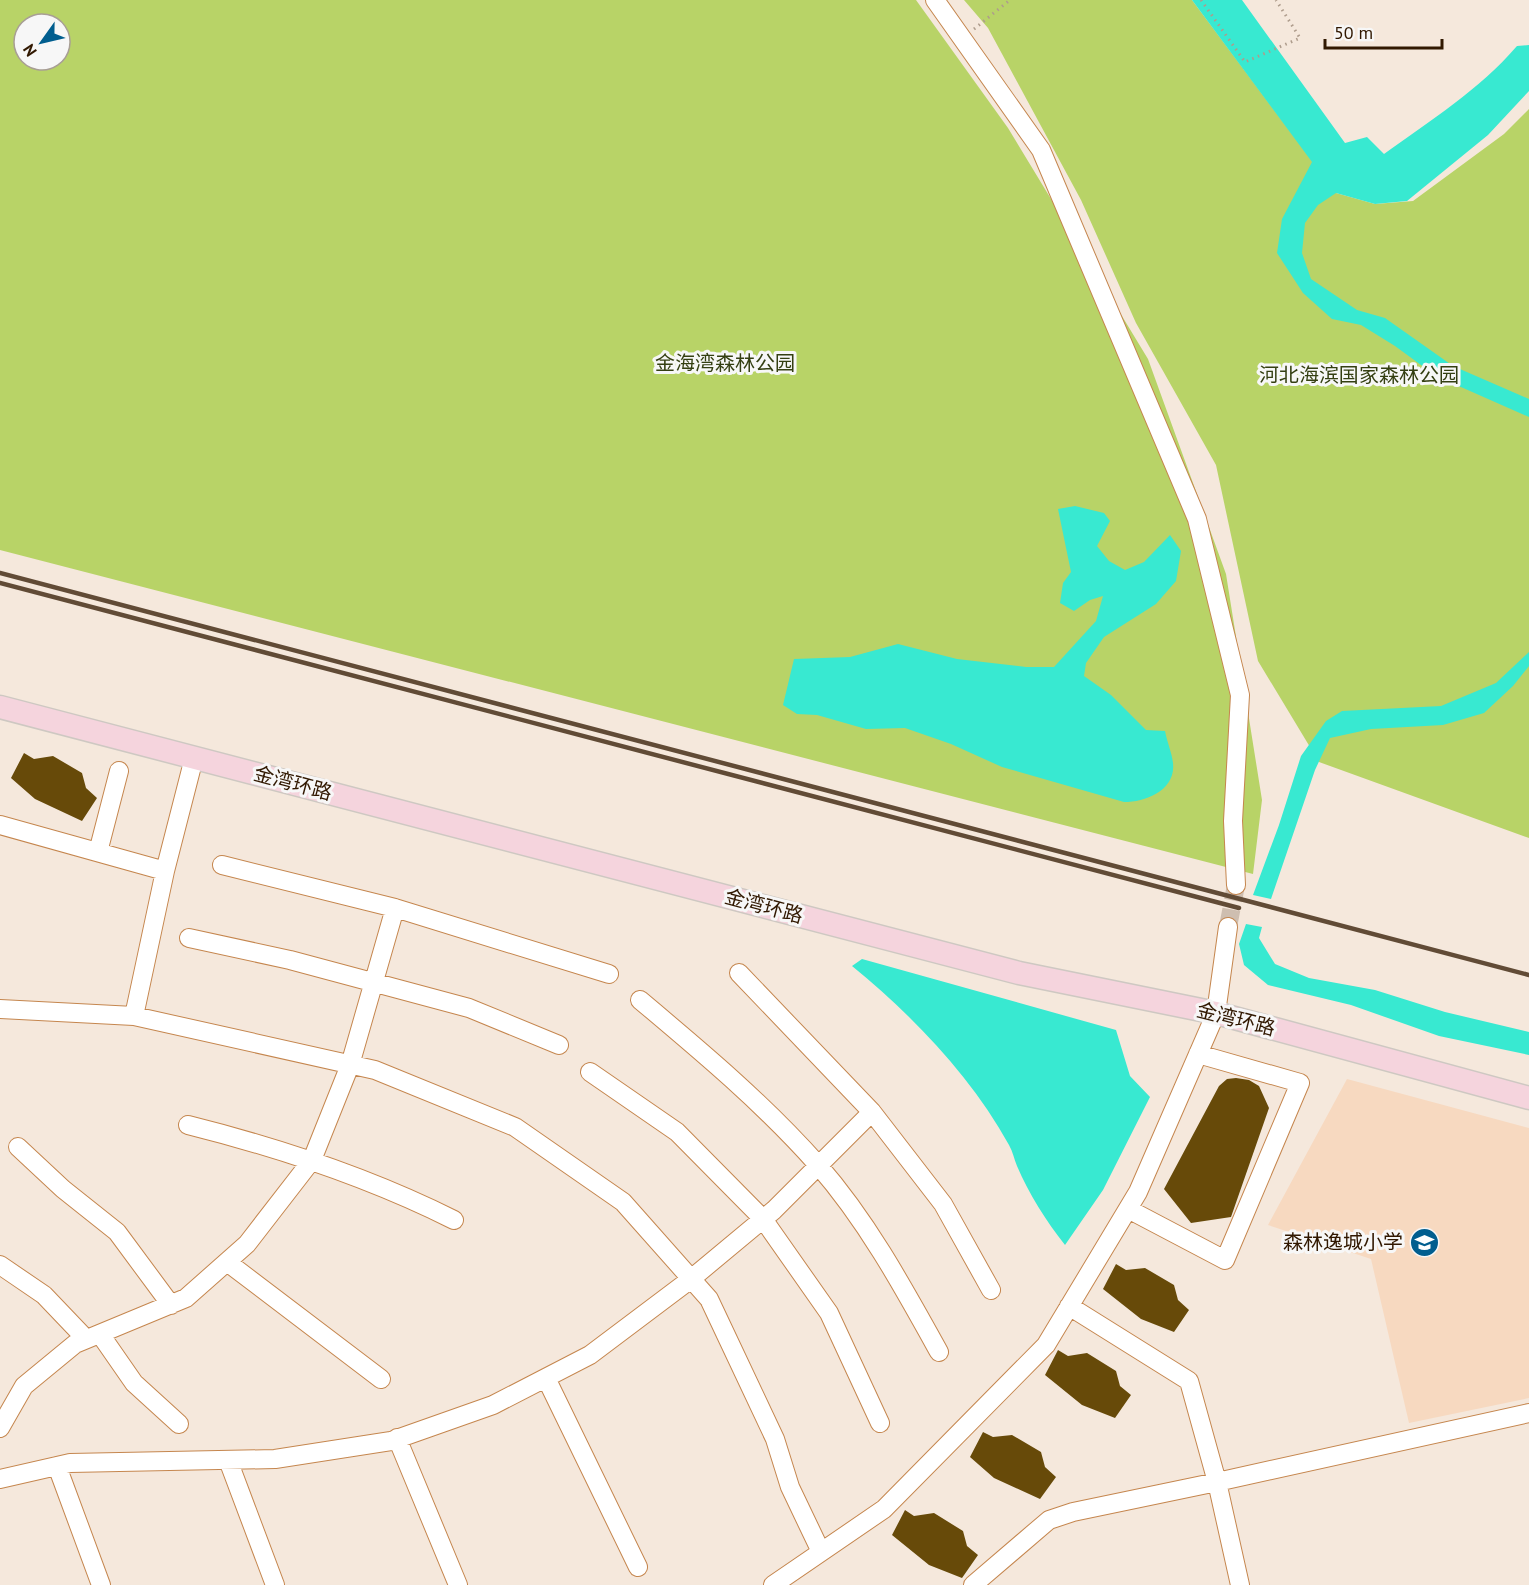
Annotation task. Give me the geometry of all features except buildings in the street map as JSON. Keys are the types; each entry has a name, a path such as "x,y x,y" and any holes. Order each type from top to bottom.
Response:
{"main road":[{"name":"金湾环路","path":"0,707 1019,973 1216,1013 1529,1098"}],"street":[{"path":"935,0 1041,150 1197,519 1240,695 1233,821 1236,885"},
{"path":"134,1016 165,871 195,758"},
{"path":"98,852 119,771"},
{"path":"0,825 165,871"},
{"path":"222,865 395,908 609,974"},
{"path":"0,1428 24,1386 75,1344 186,1298 247,1245 312,1160 350,1065 395,908"},
{"path":"773,1585 884,1509 1046,1345 1138,1192 1216,1013 1228,927"},
{"path":"189,938 374,981 469,1008 559,1045"},
{"path":"739,973 872,1112 943,1204 991,1290"},
{"path":"640,1000 731,1077 818,1166 886,1257 939,1352"},
{"path":"0,1009 134,1016 375,1070 515,1126 622,1202 709,1299 775,1439 790,1487 822,1552"},
{"path":"1128,1209 1225,1260 1300,1083 1198,1054"},
{"path":"590,1072 677,1132 763,1219 829,1313 880,1423"},
{"path":"0,1479 70,1463 275,1459 397,1438 493,1405 590,1355 692,1279 763,1219 872,1112"},
{"path":"188,1125 312,1160 394,1190 454,1220"},
{"path":"18,1147 63,1190 117,1232 171,1305"},
{"path":"227,1262 381,1379"},
{"path":"0,1264 44,1295 93,1337 134,1383 179,1424"},
{"path":"1069,1306 1190,1381 1217,1482 1240,1585"},
{"path":"546,1378 638,1567"},
{"path":"973,1585 1049,1520 1073,1512 1529,1413"},
{"path":"397,1438 458,1585"},
{"path":"228,1460 275,1585"},
{"path":"57,1466 101,1585"}],"path":[{"path":"972,31 1010,0"},
{"path":"1201,0 1245,62 1300,38 1276,0"}],"shaded area":[{"name":"森林逸城小学","path":"1347,1079 1529,1128 1529,1398 1409,1423 1371,1259 1268,1225"}],"green space":[{"name":"金海湾森林公园","path":"0,0 916,0 1008,128 1148,359 1226,574 1262,800 1253,874 0,550"},
{"name":"河北海滨国家森林公园","path":"964,0 1192,0 1336,193 1375,204 1413,201 1504,134 1529,109 1529,838 1319,762 1258,661 1216,465 1136,323 1081,200 988,28"}],"water":[{"path":"1192,0 1242,0 1345,143 1367,137 1384,154 1471,91 1517,46 1529,45 1529,91 1488,135 1407,201 1375,204 1336,193 1318,205 1305,223 1302,253 1311,279 1357,310 1385,318 1453,366 1529,399 1529,417 1436,376 1361,325 1332,319 1303,293 1277,253 1282,219 1312,162"},
{"path":"1075,506 1104,513 1110,521 1097,546 1109,561 1125,570 1144,562 1170,535 1181,551 1176,581 1156,604 1104,637 1086,663 1084,676 1111,695 1146,730 1165,731 1173,772 1165,787 1158,793 1141,800 1124,802 1002,767 951,744 905,728 866,729 817,715 797,714 783,705 794,659 850,657 898,644 957,659 1026,667 1054,667 1096,621 1103,596 1090,600 1074,611 1060,603 1063,583 1071,572 1058,509"},
{"path":"1529,652 1529,666 1513,686 1484,713 1443,725 1371,729 1330,738 1315,770 1271,899 1253,895 1301,756 1326,721 1342,711 1441,706 1496,683"},
{"path":"1246,924 1262,927 1259,938 1275,964 1309,978 1375,990 1445,1012 1529,1032 1529,1055 1439,1036 1351,1005 1268,985 1244,965 1239,944"},
{"path":"862,959 1116,1030 1130,1076 1150,1097 1103,1190 1065,1245 1032,1197 1012,1150 977,1095 918,1026 852,966"}],"tunnel":[{"path":"1228,927 1236,885"}],"railway":[{"path":"0,573 1529,975"},
{"path":"0,583 1239,908"}],"place":[{"name":"森林逸城小学","path":"1424,1242"}]}
